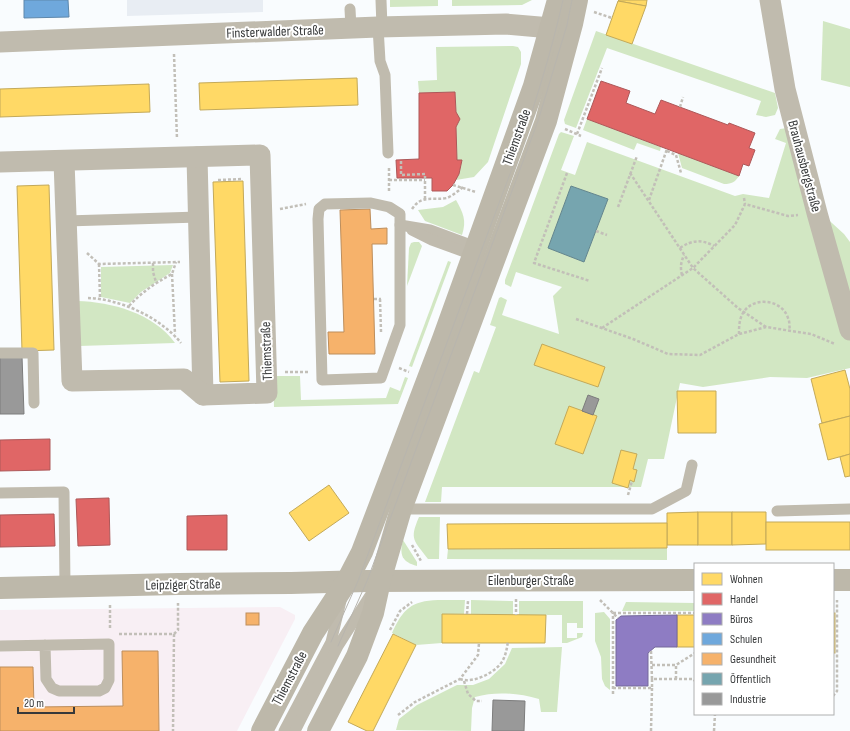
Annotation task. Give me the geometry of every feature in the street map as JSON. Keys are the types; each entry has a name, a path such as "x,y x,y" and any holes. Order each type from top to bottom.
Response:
{"main road":[{"name":"Thiemstraße","path":"318,731 357,656 373,613 364,581 362,552 475,251 534,86 558,0"},
{"name":"Thiemstraße","path":"262,731 313,633 364,581 401,508 546,121 572,24 584,6"},
{"name":"Eilenburger Straße","path":"364,581 694,580"},
{"path":"835,589 850,580"},
{"name":"Leipziger Straße","path":"0,588 364,581"}],"street":[{"name":"Brauhausbergstraße","path":"770,0 785,89 817,213 843,338"},
{"name":"Finsterwalder Straße","path":"0,42 350,18 380,27 506,24 551,28"},
{"name":"Thiemstraße","path":"0,162 260,155 267,393 203,395"},
{"path":"197,157 203,395"},
{"path":"64,161 72,381 184,379 203,395"}],"lane":[{"path":"382,0 380,61 385,75 388,153"},
{"path":"371,202 389,207 400,214 400,325 381,378 322,380 319,209 325,204 371,202"},
{"path":"66,230 199,217"},
{"path":"400,225 430,230 475,251"},
{"path":"400,225 430,243 475,251"},
{"path":"0,353 33,353 34,403"},
{"path":"401,508 652,510 686,491 692,465"},
{"path":"0,493 64,492 65,586"},
{"path":"777,511 850,509"},
{"path":"284,731 330,642 364,581"},
{"path":"295,731 338,646 364,581"},
{"path":"0,646 46,645 109,644 109,680 105,688 99,691 59,691 52,688 46,679 46,645"}],"path":[{"path":"584,6 612,18"},
{"path":"174,51 177,139"},
{"path":"577,134 602,68"},
{"path":"680,107 683,97"},
{"path":"564,129 581,136"},
{"path":"648,200 667,150 676,155 681,173"},
{"path":"388,153 389,207"},
{"path":"618,208 637,156"},
{"path":"401,159 401,175 425,174 425,199"},
{"path":"567,172 534,262 590,281"},
{"path":"630,173 693,268 743,312 766,327"},
{"path":"198,181 261,179"},
{"path":"389,180 425,180"},
{"path":"454,185 477,192"},
{"path":"400,225 416,202 425,199 448,198 462,187"},
{"path":"602,328 693,268 735,225 745,204 744,198"},
{"path":"262,210 286,209 300,204 325,204"},
{"path":"745,204 788,216 817,213"},
{"path":"66,230 99,264 100,298"},
{"path":"596,231 607,235"},
{"path":"680,248 688,243 696,241 706,242 714,246"},
{"path":"682,275 680,268 684,255"},
{"path":"99,264 200,261"},
{"path":"153,262 153,272 156,282"},
{"path":"175,335 172,274 176,262"},
{"path":"129,306 156,282 172,274"},
{"path":"69,297 100,298 129,306 155,320 175,335 202,368"},
{"path":"374,299 381,299 381,334"},
{"path":"740,334 739,323 743,312 754,303 767,301 780,306 788,317 790,330"},
{"path":"576,319 633,339 668,354 700,355 740,334 766,327 843,338"},
{"path":"267,373 322,371"},
{"path":"834,695 837,691 835,589"},
{"path":"173,731 174,634 178,630 178,596"},
{"path":"598,598 618,618"},
{"path":"468,600 468,614"},
{"path":"516,601 516,615"},
{"path":"110,604 110,634"},
{"path":"614,613 694,613"},
{"path":"613,694 614,613"},
{"path":"118,634 174,634"},
{"path":"460,679 464,681 474,681 489,673 503,661 507,651 508,641"},
{"path":"398,715 415,702 460,679 478,655 479,642"},
{"path":"651,651 651,731"},
{"path":"652,665 676,665 694,653"},
{"path":"676,665 676,679"},
{"path":"652,679 694,680"},
{"path":"464,681 468,694 476,701 482,701"},
{"path":"613,688 652,688"},
{"path":"714,731 715,715"}],"shaded area":[{"path":"127,0 263,0 263,12 127,16"},
{"path":"280,607 295,615 295,619 237,731 0,731 0,610"}],"green space":[{"path":"390,0 438,0 438,6 390,7"},
{"path":"452,0 532,0 522,5 452,6"},
{"path":"823,21 850,29 850,87 821,80"},
{"path":"596,31 775,93 778,108 775,115 766,117 756,115 761,101 607,48 576,128 565,124 564,120"},
{"path":"436,47 518,47 521,52 521,64 488,162 474,177 456,180 462,160 457,160 456,127 460,119 456,112 455,92 419,93 418,81 437,80"},
{"path":"587,119 661,147 660,151 637,143 634,150 583,130"},
{"path":"787,128 810,203 844,234 850,242 850,368 807,378 770,377 703,387 680,383 664,459 648,459 641,487 442,487 441,502 425,502 474,371 479,373 496,327 490,325 499,298 501,297 507,300 502,315 559,334 553,296 562,287 516,272 511,287 505,284 505,280 559,134 561,132 574,136 561,170 575,175 587,142 735,196 743,194 769,198 786,143 775,139 780,129","holes":["571,186 608,199 584,262 548,248"]},
{"path":"678,153 739,176 733,182 724,184 682,168"},
{"path":"456,200 464,217 462,235 425,221 418,210 443,207"},
{"path":"419,242 422,246 407,286 409,248 411,243"},
{"path":"448,261 451,262 412,367 409,366"},
{"path":"173,265 170,273 141,292 130,303 101,297 101,267"},
{"path":"77,301 104,304 131,311 155,324 175,343 79,346"},
{"path":"273,376 300,376 301,400 386,398 390,387 400,391 405,377 408,378 398,404 274,407"},
{"path":"419,517 440,517 439,559 428,559 414,540 414,531"},
{"path":"403,540 417,562 417,566 408,562 403,557 401,550"},
{"path":"667,548 667,560 447,559 448,549"},
{"path":"438,600 465,600 464,614 442,614 442,643 416,645 392,633 404,612 409,608 421,602"},
{"path":"471,600 513,601 513,615 471,614"},
{"path":"519,601 583,601 583,628 577,628 577,623 567,623 567,638 577,638 577,633 583,633 582,637 567,643 562,643 562,615 519,615"},
{"path":"626,602 694,603 694,611 622,611"},
{"path":"604,612 610,619 610,690 605,686 602,679 601,657 595,641 595,613"},
{"path":"562,647 557,712 541,712 539,699 523,695 499,693 475,697 472,708 471,731 396,730 399,719 417,705 457,685 473,685 489,679 505,664 512,648"}],"building: Wohnen":[{"path":"647,0 646,6 618,1"},
{"path":"618,1 646,6 632,44 606,35"},
{"path":"357,78 358,105 200,110 199,83"},
{"path":"149,84 150,112 0,117 0,89"},
{"path":"243,181 249,381 220,382 213,182"},
{"path":"49,185 54,350 22,351 17,186"},
{"path":"542,344 605,367 598,387 534,365"},
{"path":"845,370 850,389 850,416 822,423 811,379"},
{"path":"677,391 716,391 716,433 678,433"},
{"path":"569,406 597,416 583,454 555,444"},
{"path":"850,416 850,454 828,460 819,424"},
{"path":"621,450 637,454 633,469 637,470 634,482 630,480 628,488 612,483"},
{"path":"850,454 850,476 845,477 840,457"},
{"path":"329,485 349,513 309,541 289,513"},
{"path":"698,512 698,545 667,545 667,513"},
{"path":"698,512 732,512 732,545 698,545"},
{"path":"732,512 766,512 766,544 732,545"},
{"path":"766,522 850,522 850,550 766,550"},
{"path":"667,523 667,548 448,549 447,524"},
{"path":"834,613 835,613 834,653"},
{"path":"442,614 546,615 545,643 442,643"},
{"path":"677,615 694,615 694,647 677,647"},
{"path":"393,634 416,645 373,731 367,731 348,722"}],"building: Handel":[{"path":"601,81 630,91 626,103 655,114 661,100 728,125 729,123 755,133 749,148 755,150 749,166 743,164 739,176 587,119"},
{"path":"455,92 456,112 460,119 456,127 457,160 462,160 459,174 453,185 447,191 432,191 432,178 397,178 396,160 419,159 419,93"},
{"path":"50,439 50,470 0,471 0,440"},
{"path":"109,498 110,545 78,546 76,499"},
{"path":"54,514 55,546 0,547 0,515"},
{"path":"227,515 227,550 187,550 187,516"}],"building: Büros":[{"path":"677,615 677,647 655,647 648,653 648,686 616,686 616,620 621,616"}],"building: Schulen":[{"path":"24,0 68,0 69,17 24,18"}],"building: Gesundheit":[{"path":"370,209 371,229 387,228 387,244 372,244 375,354 329,354 328,332 344,332 340,210"},
{"path":"246,613 259,613 259,625 246,625"},
{"path":"122,651 158,651 159,731 0,731 0,667 33,667 34,707 123,706"}],"building: Öffentlich":[{"path":"571,186 608,199 584,262 548,248"}],"building: Industrie":[{"path":"0,356 22,356 24,414 0,414"},
{"path":"588,395 599,399 593,415 582,411"},
{"path":"493,700 525,701 524,731 492,731"}],"tram line":[{"path":"331,642 358,581 517,155 542,79 563,0"},
{"path":"338,646 367,581 538,121 567,25 572,0"}]}
